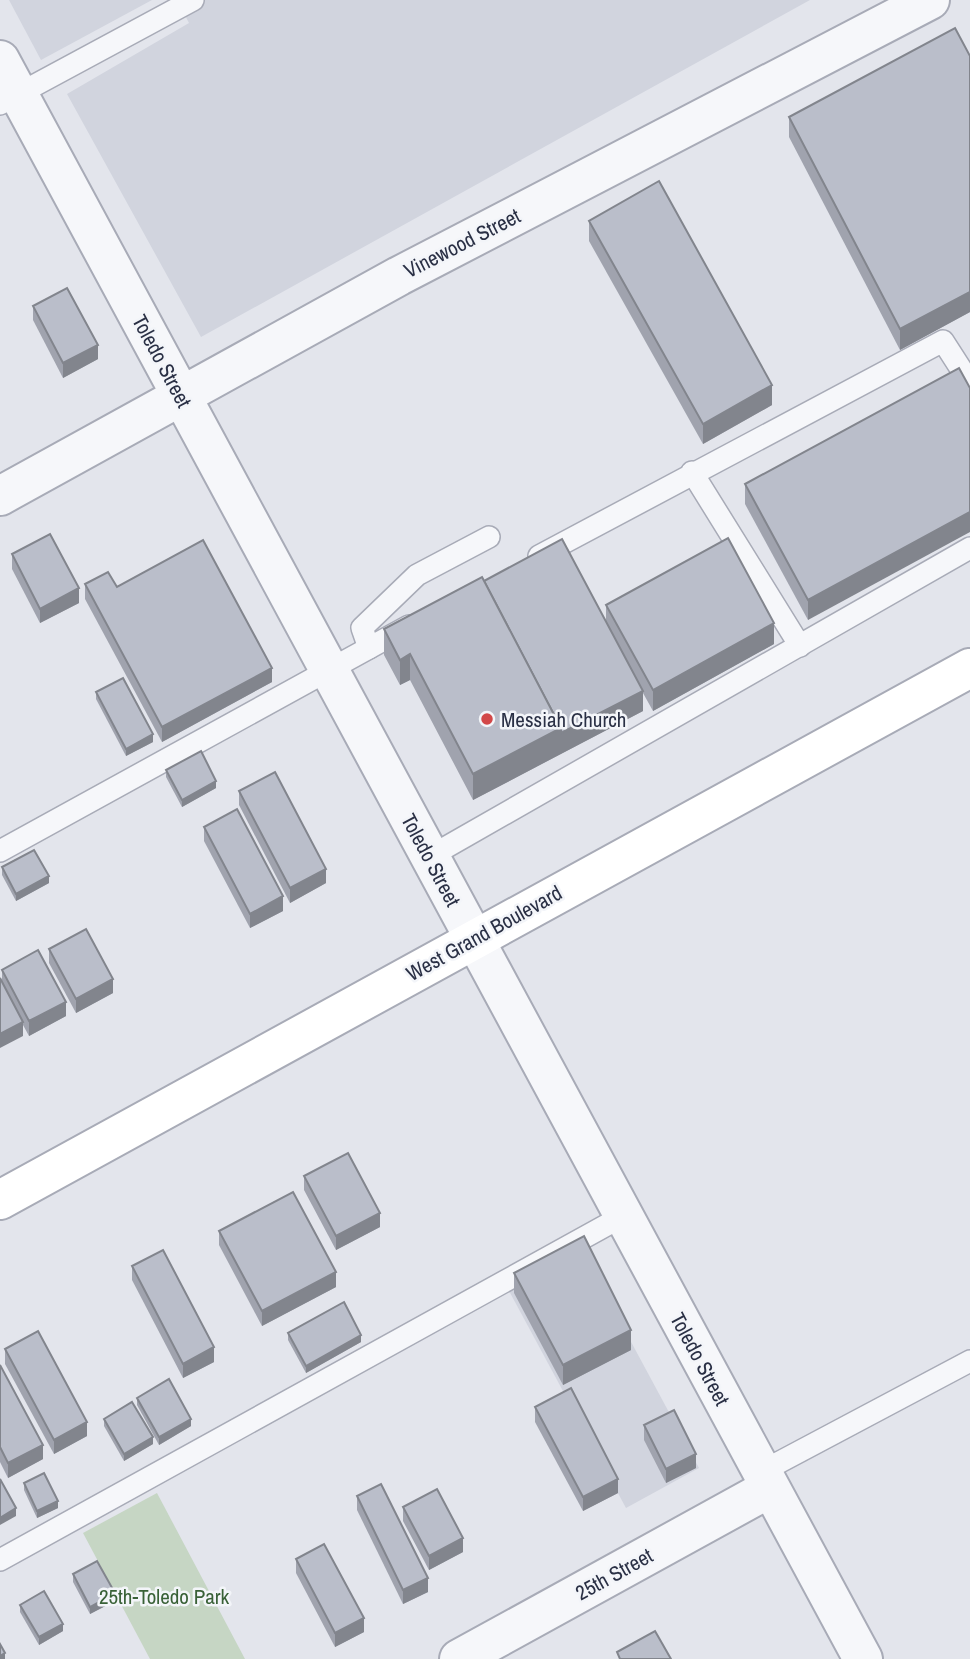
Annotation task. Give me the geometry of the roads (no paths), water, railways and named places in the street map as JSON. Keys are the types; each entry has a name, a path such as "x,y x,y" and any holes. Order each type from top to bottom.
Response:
{"street":[{"name":"Vinewood Street","path":"0,496 398,276 930,0"},
{"name":"Toledo Street","path":"0,60 9,99 181,396 863,1659"},
{"name":"West Grand Boulevard","path":"0,1200 970,668"},
{"name":"25th Street","path":"459,1659 765,1480"}],"lane":[{"path":"9,99 194,0"},
{"path":"524,564 692,472 943,341 970,383"},
{"path":"692,472 800,646"},
{"path":"369,648 362,628 417,575 489,537"},
{"path":"429,857 970,548"},
{"path":"0,851 429,616"},
{"path":"0,1560 623,1216"},
{"path":"765,1480 970,1361"}],"place":[{"name":"Messiah Church","path":"487,719"}],"park label":[{"name":"25th-Toledo Park","path":"164,1596"}]}
